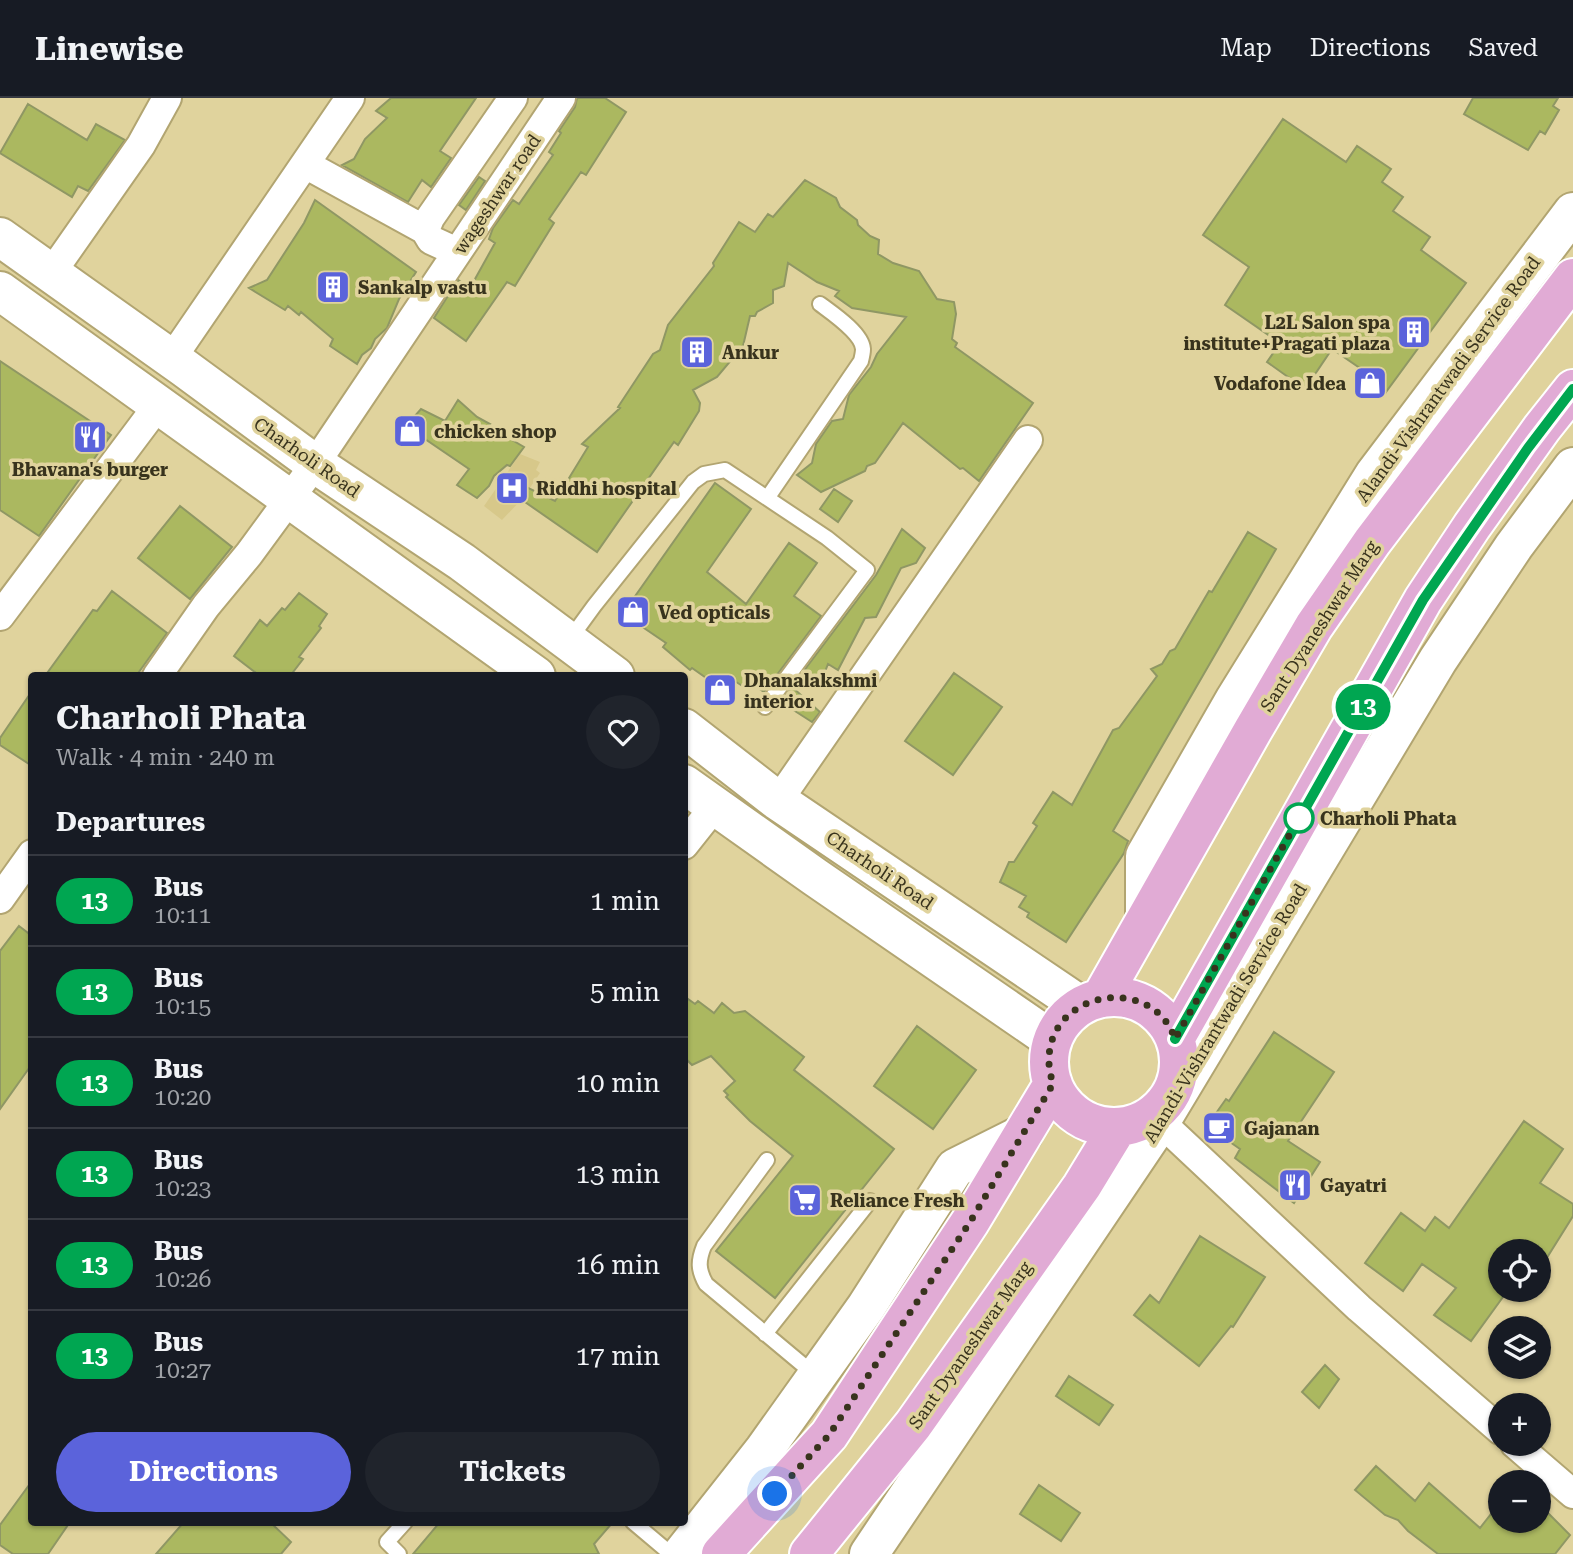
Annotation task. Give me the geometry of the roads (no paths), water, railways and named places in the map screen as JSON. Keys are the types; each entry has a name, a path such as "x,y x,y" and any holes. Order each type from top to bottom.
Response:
{"main road":[{"name":"Sant Dyaneshwar Marg","path":"1090,1002 1145,919 1314,626 1372,542 1573,278"},
{"path":"1175,1039 1423,600 1503,482 1573,389"},
{"path":"1123,997 1144,1004 1162,1017 1175,1039 1179,1055 1178,1076 1170,1095 1144,1121 1097,1125 1078,1116 1063,1102 1053,1084 1049,1062 1052,1040 1063,1020 1090,1002 1123,997"},
{"path":"721,1554 829,1435 970,1222 1053,1084"},
{"name":"Sant Dyaneshwar Marg","path":"809,1554 914,1425 1082,1186 1144,1121"}],"street":[{"path":"167,98 141,145 27,255 2,296 159,404 530,672"},
{"path":"172,358 350,98"},
{"path":"425,230 430,218 513,98"},
{"name":"wageshwar road","path":"160,672 206,606 315,464 561,98"},
{"path":"305,164 425,230 431,240 457,252"},
{"name":"Alandi-Vishrantwadi Service Road","path":"1145,919 1145,856 1235,699 1374,475 1573,212"},
{"name":"Charholi Road","path":"27,255 315,464 462,562 610,672"},
{"path":"0,616 159,404"},
{"path":"778,801 1028,440"},
{"name":"Alandi-Vishrantwadi Service Road","path":"869,1554 1438,660 1514,546 1573,467"},
{"name":"Charholi Road","path":"688,731 778,801 902,885 1090,1002"},
{"path":"688,786 1052,1040"},
{"path":"688,840 715,806"},
{"path":"0,899 28,860"},
{"path":"877,918 902,885"},
{"path":"1144,1121 1488,1420"},
{"path":"682,1554 764,1450 866,1307 955,1168 1023,1134"},
{"path":"1529,1456 1573,1494"}],"lane":[{"path":"768,497 861,361 863,348 859,339 850,328 820,304"},
{"path":"569,640 593,606 693,482 704,474 725,470 827,538 867,570 765,707"},
{"path":"767,1160 704,1247 699,1260 700,1274 706,1284 816,1376"},
{"path":"765,1334 870,1201"},
{"path":"399,1554 387,1542 401,1526"},
{"path":"638,1526 671,1554"}],"place":[{"name":"Sankalp vastu","path":"333,287"},
{"name":"L2L Salon spa institute+Pragati plaza","path":"1414,332"},
{"name":"Ankur","path":"697,352"},
{"name":"Vodafone Idea","path":"1370,383"},
{"name":"chicken shop","path":"410,431"},
{"name":"Bhavana's burger","path":"90,437"},
{"name":"Riddhi hospital","path":"512,488"},
{"name":"Ved opticals","path":"633,612"},
{"name":"Dhanalakshmi interior","path":"720,690"},
{"name":"Charholi Phata","path":"1299,818"},
{"name":"Gajanan","path":"1219,1128"},
{"name":"Gayatri","path":"1295,1185"},
{"name":"Reliance Fresh","path":"805,1200"}]}
